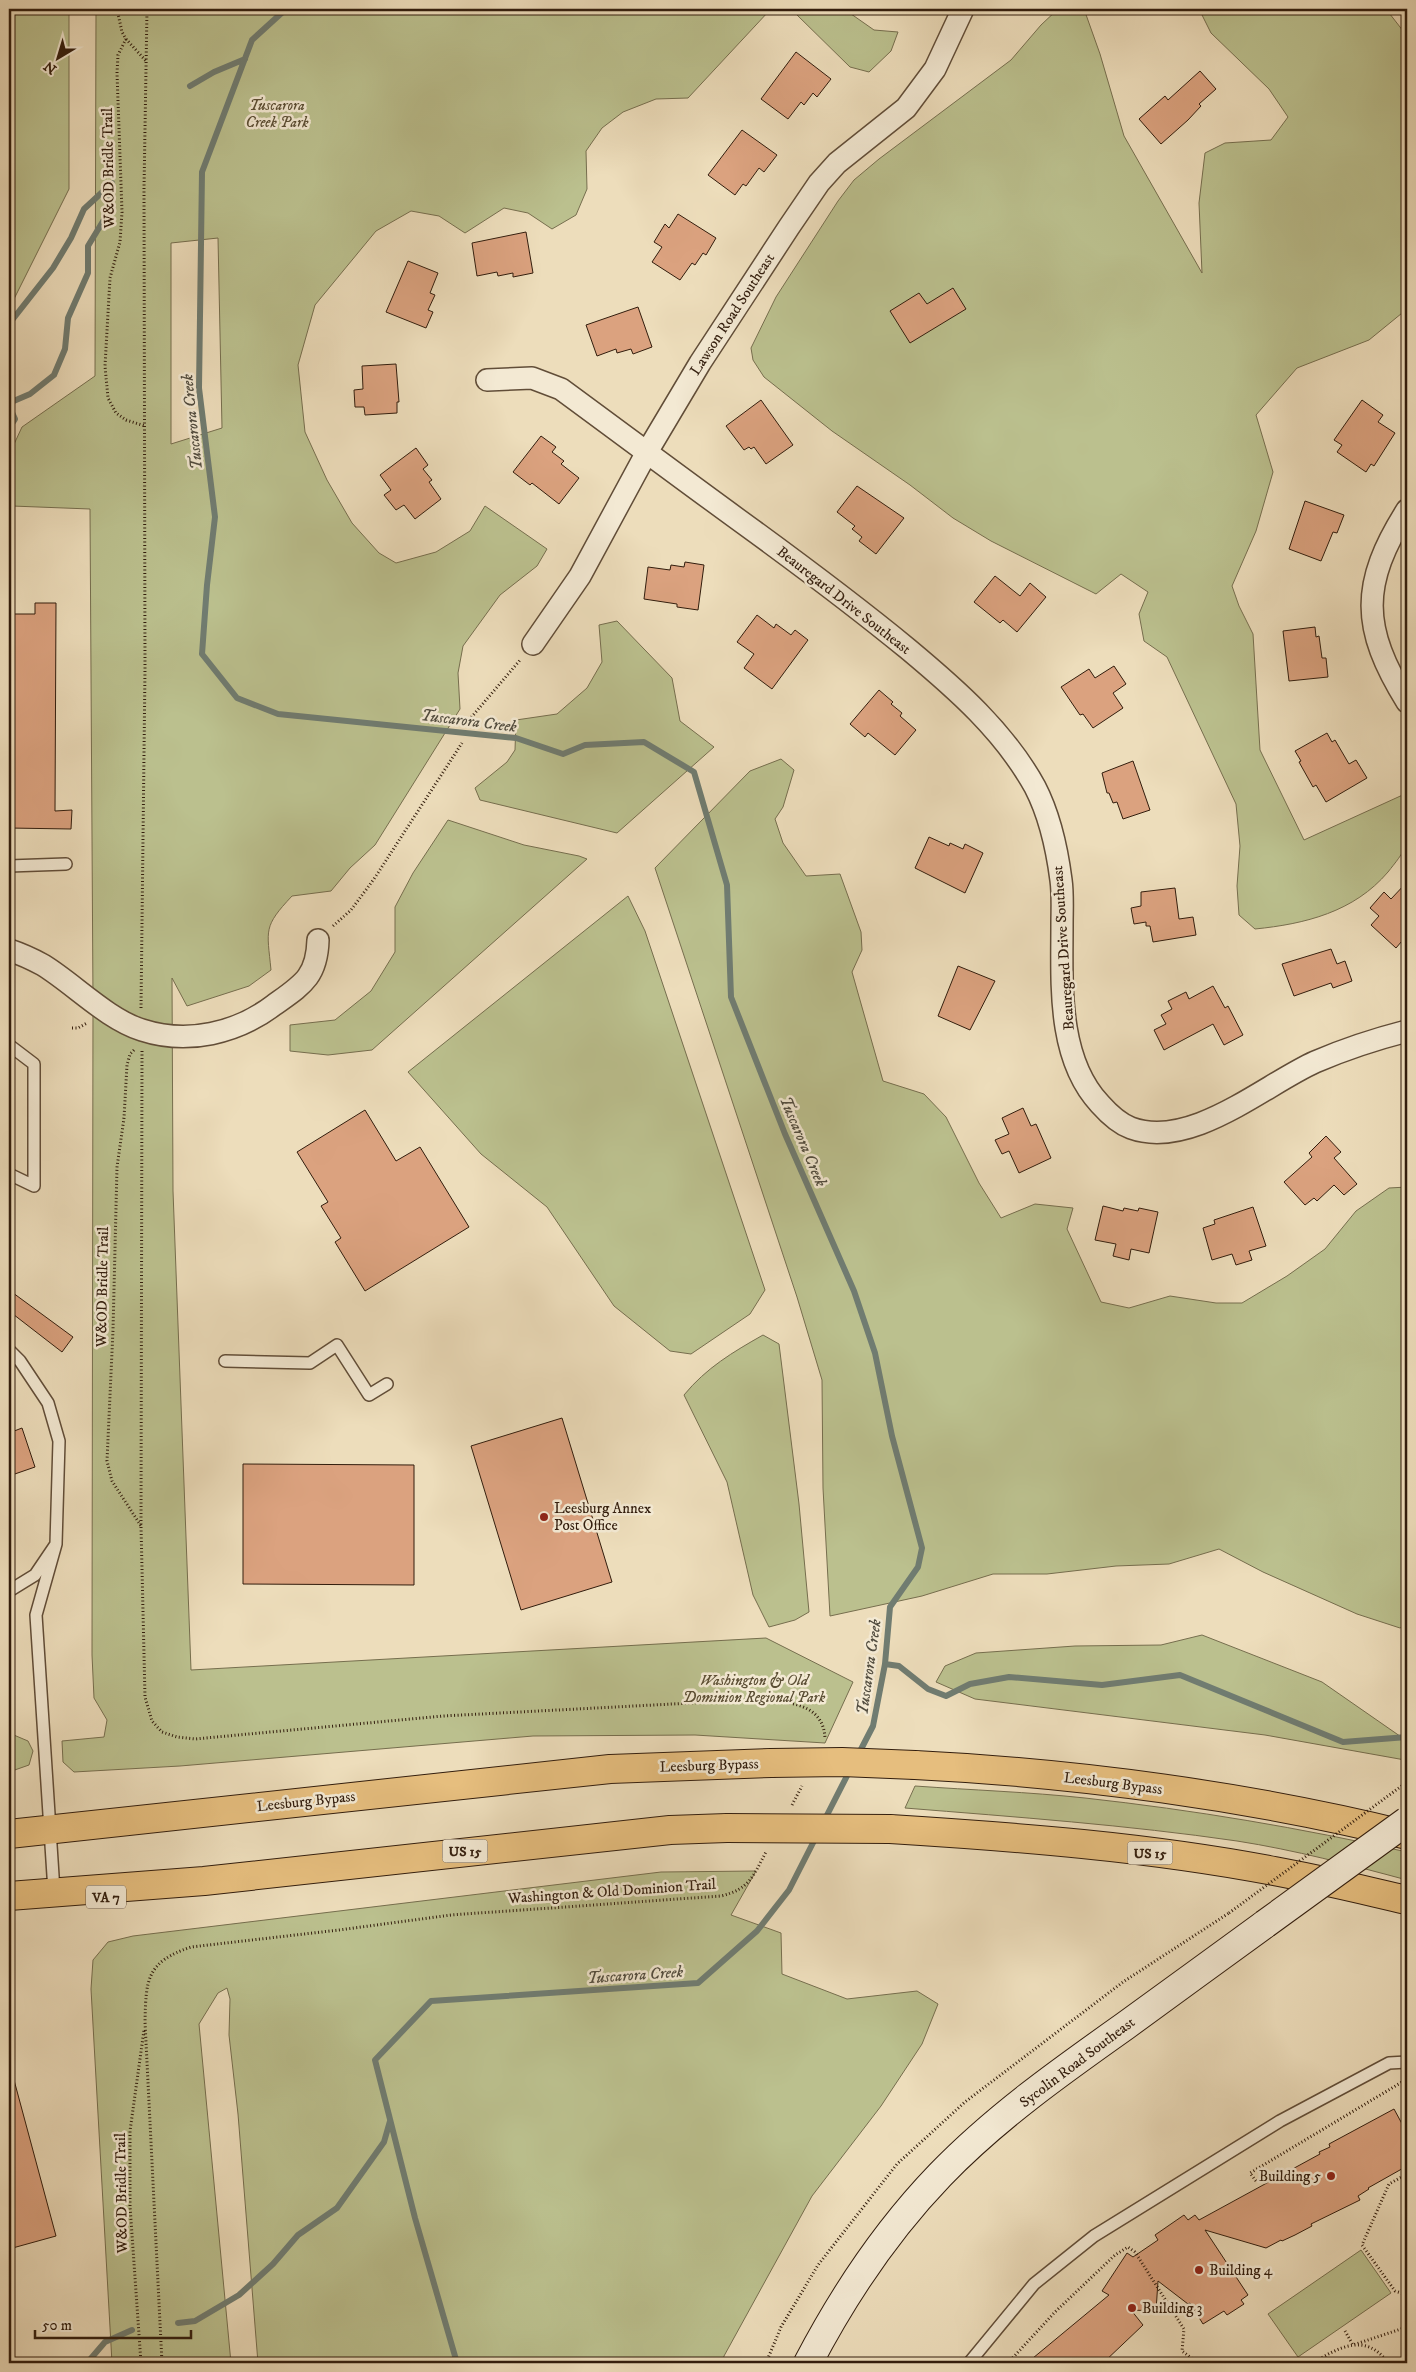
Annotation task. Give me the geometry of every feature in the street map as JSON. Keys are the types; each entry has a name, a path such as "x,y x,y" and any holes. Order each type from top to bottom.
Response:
{"highway":[{"name":"Leesburg Bypass","path":"9,1834 610,1769 842,1762 1010,1770 1221,1798 1364,1824 1407,1834"},
{"name":"US 15","path":"9,1896 54,1891 204,1881 660,1830 727,1828 890,1829 1029,1838 1273,1870 1407,1900"},
{"name":"VA 7","path":"9,1913 204,1881"}],"main road":[{"name":"Sycolin Road Southeast","path":"808,2363 827,2327 893,2228 940,2175 1000,2120 1061,2072 1407,1821"}],"street":[{"name":"Lawson Road Southeast","path":"533,644 580,576 646,452 700,363 819,183 838,163 906,108 934,69 963,9"},
{"name":"Beauregard Drive Southeast","path":"487,380 532,378 561,389 874,621 950,684 990,724 1016,755 1036,789 1048,822 1062,882 1064,1006 1074,1056 1093,1096 1108,1112 1131,1128 1160,1132 1183,1128 1211,1120 1314,1063 1376,1038 1407,1031"},
{"path":"1407,510 1378,562 1373,591 1373,624 1380,652 1407,702"},
{"path":"1407,675 1407,691"},
{"path":"9,950 44,966 108,1012 141,1030 182,1036 222,1032 255,1019 309,978 318,956 318,940"}],"lane":[{"path":"9,866 66,864"},
{"path":"9,1045 34,1064 34,1186 9,1174"},
{"path":"225,1361 310,1363 337,1345 369,1395 387,1384"},
{"path":"9,1350 20,1361 48,1403 59,1441 56,1544 36,1615 54,1891"},
{"path":"9,1591 35,1575 56,1544"},
{"path":"969,2363 1034,2284 1094,2236 1280,2121 1389,2063 1407,2062"}],"path":[{"path":"117,9 122,32 146,62"},
{"path":"141,1011 146,426 144,189 147,9"},
{"name":"W&OD Bridle Trail","path":"126,39 118,55 117,73 122,212 120,242 110,278 105,366 108,398 116,413 126,420 146,426"},
{"path":"469,720 533,644"},
{"path":"318,940 351,910 363,895 462,744"},
{"name":"W&OD Bridle Trail","path":"142,1047 141,1526 112,1482 107,1461 113,1330 117,1167 124,1118 127,1066 130,1054 136,1048 142,1047"},
{"path":"141,1526 145,1697 152,1721 162,1732 177,1737 195,1739 443,1716 749,1700 791,1702 804,1706 814,1713 823,1728 825,1743"},
{"path":"1229,1913 1407,1782"},
{"path":"790,1808 803,1784"},
{"name":"Washington & Old Dominion Trail","path":"146,2022 146,1988 150,1976 168,1956 191,1947 339,1930 451,1914 722,1896 736,1892 747,1885 768,1848"},
{"path":"146,2022 162,2363"},
{"name":"W&OD Bridle Trail","path":"141,2363 130,2206 130,2131 146,2022"},
{"path":"1256,2181 1250,2173 1402,2082 1407,2083"},
{"path":"1407,2174 1389,2184 1362,2245 1394,2291 1407,2295"},
{"path":"1008,2363 1055,2312 1115,2255 1128,2247 1135,2252 1184,2329 1182,2351 1198,2363"},
{"path":"1313,2363 1338,2347 1353,2345 1407,2327"},
{"path":"1345,2331 1353,2345"},
{"path":"1353,2345 1369,2346 1383,2356 1388,2363"}],"green space":[{"path":"9,9 69,9 69,189 9,309"},
{"path":"96,9 844,9 874,30 898,32 891,51 869,72 850,67 795,13 769,11 688,98 656,99 623,112 602,128 586,151 587,189 576,215 552,229 528,213 504,208 465,233 439,216 411,211 376,231 315,305 298,365 305,432 327,480 352,523 379,553 396,563 436,552 470,531 485,506 547,549 537,566 500,595 463,646 458,673 460,709 375,845 350,868 331,891 292,896 276,915 269,929 268,937 271,970 249,986 187,1006 172,978 173,1191 191,1670 766,1638 853,1682 825,1743 695,1735 533,1736 180,1766 74,1772 63,1762 62,1741 104,1737 107,1720 94,1698 92,1655 93,1001 90,509 12,506 9,524 9,455 22,427 95,376","holes":["218,238 222,428 171,444 171,243"]},
{"path":"1058,9 1084,9 1100,54 1124,136 1202,273 1199,203 1205,153 1225,143 1271,140 1288,117 1269,89 1211,33 1199,9 1386,9 1407,36 1407,309 1369,340 1297,368 1256,415 1273,472 1256,531 1232,586 1239,606 1253,634 1260,750 1304,840 1407,793 1408,837 1401,855 1375,886 1360,897 1328,914 1292,924 1255,929 1239,915 1237,886 1240,846 1236,804 1167,657 1144,641 1139,614 1148,592 1121,574 1096,594 991,541 953,518 910,485 832,431 764,377 753,360 751,348 776,297 838,201 854,180 879,159 1011,60 1041,25"},
{"path":"617,621 672,678 680,721 714,747 617,833 480,800 475,788 507,762 515,750 516,720 557,714 587,688 602,662 599,625"},
{"path":"781,759 794,770 783,807 775,819 783,843 806,876 840,874 861,932 862,950 852,972 883,1081 924,1094 946,1117 979,1183 1001,1218 1035,1204 1073,1208 1067,1229 1101,1302 1129,1308 1170,1296 1216,1303 1242,1303 1287,1276 1325,1249 1356,1211 1389,1188 1407,1187 1407,1625 1400,1628 1357,1614 1263,1572 1219,1549 1169,1564 1116,1566 1047,1574 993,1574 922,1596 830,1616 823,1488 822,1380 797,1297 655,868 750,771"},
{"path":"448,820 524,845 587,859 372,1050 328,1055 290,1051 290,1025 335,1020 371,991 395,952 395,907 413,873"},
{"path":"628,896 645,931 765,1290 750,1314 691,1354 670,1351 614,1306 547,1207 481,1154 408,1072"},
{"path":"763,1335 779,1344 799,1504 809,1612 795,1620 769,1627 753,1595 727,1482 684,1395 692,1385 711,1369 731,1354"},
{"path":"1202,1635 1322,1682 1407,1741 1407,1759 1265,1735 975,1699 936,1682 945,1666 976,1653 1075,1646 1161,1645"},
{"path":"9,1733 28,1741 33,1751 29,1765 9,1772"},
{"path":"915,1786 1085,1798 1247,1820 1327,1835 1407,1852 1407,1880 1302,1853 1196,1835 1030,1818 905,1808"},
{"path":"756,1871 731,1915 781,1933 782,1974 847,1999 917,1991 938,2004 922,2044 881,2106 812,2196 724,2356 722,2363 258,2363 238,2114 229,2035 230,1999 227,1988 218,1993 199,2024 231,2363 112,2363 91,1989 93,1960 108,1942 133,1936 661,1872"},
{"path":"1361,2250 1391,2293 1298,2357 1268,2314"}],"building":[{"path":"796,52 831,79 817,97 813,93 804,105 801,102 788,119 761,99"},
{"path":"1200,71 1216,89 1199,104 1201,106 1188,120 1161,144 1139,119 1165,96 1168,100"},
{"path":"742,130 777,155 764,172 759,168 746,186 743,184 735,195 708,175"},
{"path":"678,214 716,238 706,255 703,253 695,265 692,263 680,280 652,262 662,247 654,242 665,224 669,228"},
{"path":"526,232 533,273 513,277 513,273 498,276 497,272 477,276 472,243"},
{"path":"408,261 438,273 430,293 435,295 428,310 433,312 426,328 386,312"},
{"path":"953,288 966,309 910,343 890,311 919,293 927,304"},
{"path":"638,307 652,347 633,354 631,349 617,353 616,349 597,356 586,325"},
{"path":"396,364 399,402 397,402 397,413 365,415 364,407 355,407 354,390 363,389 362,366"},
{"path":"761,400 793,445 766,464 754,447 744,450 726,426"},
{"path":"1362,400 1383,415 1378,422 1395,433 1374,466 1371,464 1366,472 1337,452 1342,445 1334,440"},
{"path":"541,436 556,447 552,452 564,461 561,464 579,478 559,504 532,483 530,485 513,472"},
{"path":"416,448 428,465 423,469 432,480 429,482 441,499 415,519 404,505 396,510 384,495 391,490 380,475"},
{"path":"857,486 904,518 876,554 859,541 862,537 852,529 855,526 837,512"},
{"path":"1305,501 1344,515 1337,533 1333,532 1321,561 1289,549"},
{"path":"685,562 704,565 698,610 677,607 677,604 644,599 648,567 670,570 671,565 684,567"},
{"path":"995,576 1020,596 1030,583 1046,597 1017,632 1003,620 1000,623 974,602"},
{"path":"35,603 56,603 55,811 72,810 71,829 9,828 9,614 35,614"},
{"path":"757,615 774,628 776,624 791,635 795,630 808,640 772,689 744,668 754,654 737,642"},
{"path":"1315,627 1316,637 1319,636 1322,658 1326,658 1328,677 1289,681 1283,631"},
{"path":"1114,666 1126,684 1113,693 1123,708 1093,728 1083,714 1080,715 1061,687 1089,669 1095,678"},
{"path":"879,690 902,713 900,716 916,730 895,755 868,733 865,737 850,724"},
{"path":"1327,733 1332,742 1335,740 1349,764 1356,760 1367,778 1326,802 1316,785 1313,787 1295,751"},
{"path":"1133,761 1150,810 1123,819 1117,802 1113,803 1109,793 1107,793 1102,773"},
{"path":"929,837 949,846 950,843 963,849 965,844 983,853 965,893 915,868"},
{"path":"1407,882 1407,935 1396,948 1371,925 1379,916 1370,908 1384,892 1391,899"},
{"path":"1175,888 1179,919 1193,917 1196,935 1153,942 1150,926 1146,926 1146,922 1134,924 1131,908 1141,906 1141,892"},
{"path":"1331,949 1337,964 1345,961 1352,981 1333,988 1331,983 1294,996 1282,964"},
{"path":"958,966 995,981 970,1030 938,1016"},
{"path":"1213,986 1225,1008 1228,1006 1243,1035 1224,1045 1213,1024 1164,1050 1154,1030 1166,1024 1161,1015 1172,1009 1168,1001 1186,992 1189,999"},
{"path":"1023,1108 1031,1126 1036,1124 1051,1158 1019,1173 1009,1151 1002,1154 995,1140 1009,1134 1002,1118"},
{"path":"365,1110 396,1161 420,1147 469,1227 365,1291 335,1242 341,1238 321,1206 328,1202 297,1152"},
{"path":"1326,1136 1341,1152 1334,1158 1357,1184 1344,1195 1334,1185 1317,1201 1314,1198 1305,1205 1284,1182 1312,1157 1309,1153"},
{"path":"1103,1206 1123,1211 1124,1208 1138,1211 1139,1208 1158,1212 1149,1253 1131,1249 1129,1260 1113,1256 1116,1244 1095,1240"},
{"path":"1253,1207 1266,1246 1249,1251 1252,1260 1236,1265 1232,1254 1212,1260 1203,1228 1215,1224 1214,1220"},
{"path":"9,1290 73,1337 62,1352 9,1311"},
{"path":"562,1418 612,1582 521,1610 471,1446"},
{"path":"22,1428 35,1467 9,1476 9,1433"},
{"path":"243,1464 414,1465 414,1585 243,1584"},
{"path":"14,2080 56,2236 9,2249 9,2081"},
{"path":"1394,2109 1407,2133 1407,2166 1368,2188 1358,2196 1360,2200 1311,2224 1312,2226 1295,2235 1266,2248 1205,2230 1248,2295 1241,2300 1244,2304 1227,2315 1224,2311 1203,2324 1190,2303 1188,2304 1158,2281 1156,2311 1131,2310 1143,2325 1103,2363 1027,2363 1109,2295 1102,2291 1127,2253 1133,2257 1158,2240 1155,2235 1184,2215 1188,2220 1195,2215 1199,2220 1320,2154 1319,2152 1330,2147 1329,2144"}],"waterway":[{"name":"Tuscarora Creek","path":"286,9 252,40 202,172 199,388 215,517 207,585 202,654 237,698 278,714 516,738 563,754 585,745 644,742 694,772 727,885 731,997 785,1134 854,1291 875,1353 892,1436 922,1548 918,1567 890,1607 885,1664 873,1726 857,1757"},
{"path":"190,86 214,72 245,59"},
{"path":"9,403 30,394 54,375 65,349 68,318 88,273 88,246 105,218 112,183"},
{"path":"9,324 53,268 71,238 84,209 111,184"},
{"path":"9,406 15,419 9,428"},
{"path":"885,1664 899,1666 928,1689 946,1696 970,1684 1009,1677 1102,1685 1180,1675 1343,1742 1407,1737"},
{"name":"Tuscarora Creek","path":"824,1821 850,1770"},
{"name":"Tuscarora Creek","path":"457,2363 415,2218 375,2060 431,2001 698,1983 757,1931 789,1890 817,1835"},
{"path":"178,2323 195,2321 239,2295 273,2264 298,2235 337,2208 384,2142 390,2121"},
{"path":"87,2363 105,2342 132,2330"}],"place":[{"name":"Leesburg Annex Post Office","path":"544,1517"},
{"name":"Building 5","path":"1331,2176"},
{"name":"Building 4","path":"1199,2270"},
{"name":"Building 3","path":"1132,2308"}],"park label":[{"name":"Tuscarora Creek Park","path":"277,114"},
{"name":"Washington & Old Dominion Regional Park","path":"754,1688"}]}
